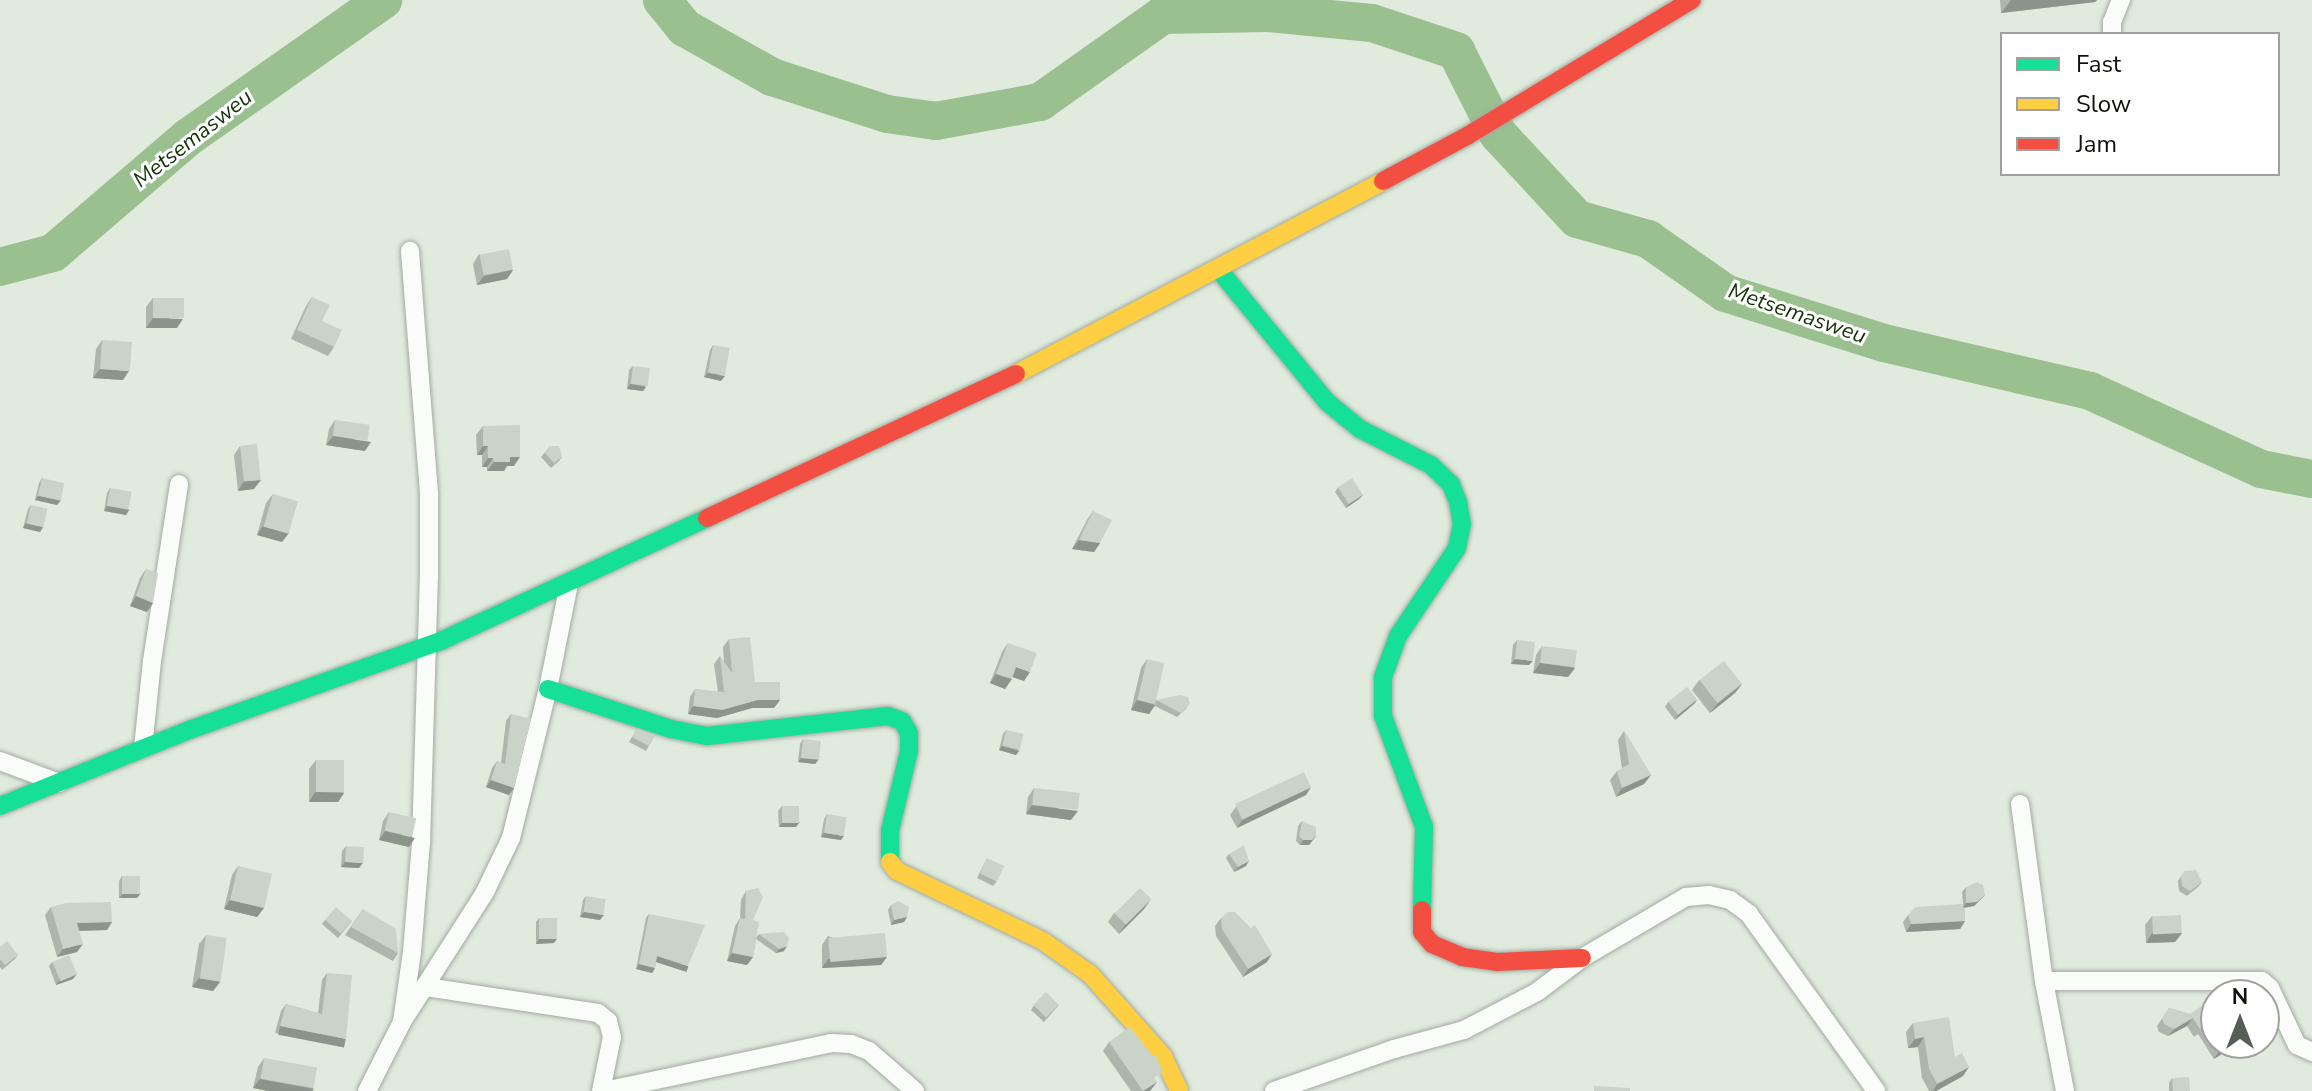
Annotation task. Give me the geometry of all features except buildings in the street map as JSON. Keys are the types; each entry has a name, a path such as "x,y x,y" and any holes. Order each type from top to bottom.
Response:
{"street":[{"path":"0,806 143,748 426,646 569,584 1061,353 1467,136 1692,0"},
{"path":"2112,32 2112,22 2121,0"},
{"path":"402,1022 412,952 421,843 429,493 410,251"},
{"path":"1219,270 1327,402 1360,429 1431,465 1451,484 1458,502 1462,524 1457,548 1398,636 1383,677 1383,716 1424,827 1422,932 1432,944 1462,957 1497,962 1582,958"},
{"path":"143,748 152,661 179,484"},
{"path":"367,1091 402,1022 485,892 511,838 548,689 569,584"},
{"path":"548,689 671,729 707,736 888,716 902,721 909,733 909,751 890,831 890,862 897,871 1043,941 1090,974 1163,1056 1179,1091"},
{"path":"0,761 59,783"},
{"path":"2020,804 2044,981 2065,1091"},
{"path":"1274,1091 1381,1053 1464,1030 1537,992 1582,958 1686,897 1709,895 1730,900 1749,914 1876,1091"},
{"path":"2044,981 2262,981 2270,988 2297,1045 2312,1052"},
{"path":"426,987 598,1013 608,1021 612,1037 602,1091 831,1043 851,1044 869,1051 915,1091"}],"waterway":[{"name":"Metsemasweu","path":"0,267 53,253 187,138 383,0"},
{"name":"Metsemasweu","path":"662,0 685,28 772,77 887,114 936,121 1040,102 1163,15 1268,13 1372,23 1456,51 1498,134 1577,219 1648,239 1725,293 1884,343 2090,391 2261,469 2312,479"}],"traffic: fast":[{"path":"1219,270 1327,402 1360,429 1431,465 1451,484 1458,502 1462,524 1457,548 1398,636 1383,677 1383,716 1424,827 1422,910"},
{"path":"0,806 192,729 443,640 707,518"},
{"path":"548,689 671,729 707,736 888,716 902,721 909,733 909,751 890,831 890,862"}],"traffic: slow":[{"path":"1016,374 1383,181"},
{"path":"890,862 897,871 1043,941 1090,974 1163,1056 1179,1091"}],"traffic: jam":[{"path":"1383,181 1467,136 1692,0"},
{"path":"707,518 1016,374"},
{"path":"1422,910 1422,932 1432,944 1462,957 1497,962 1582,958"}]}
